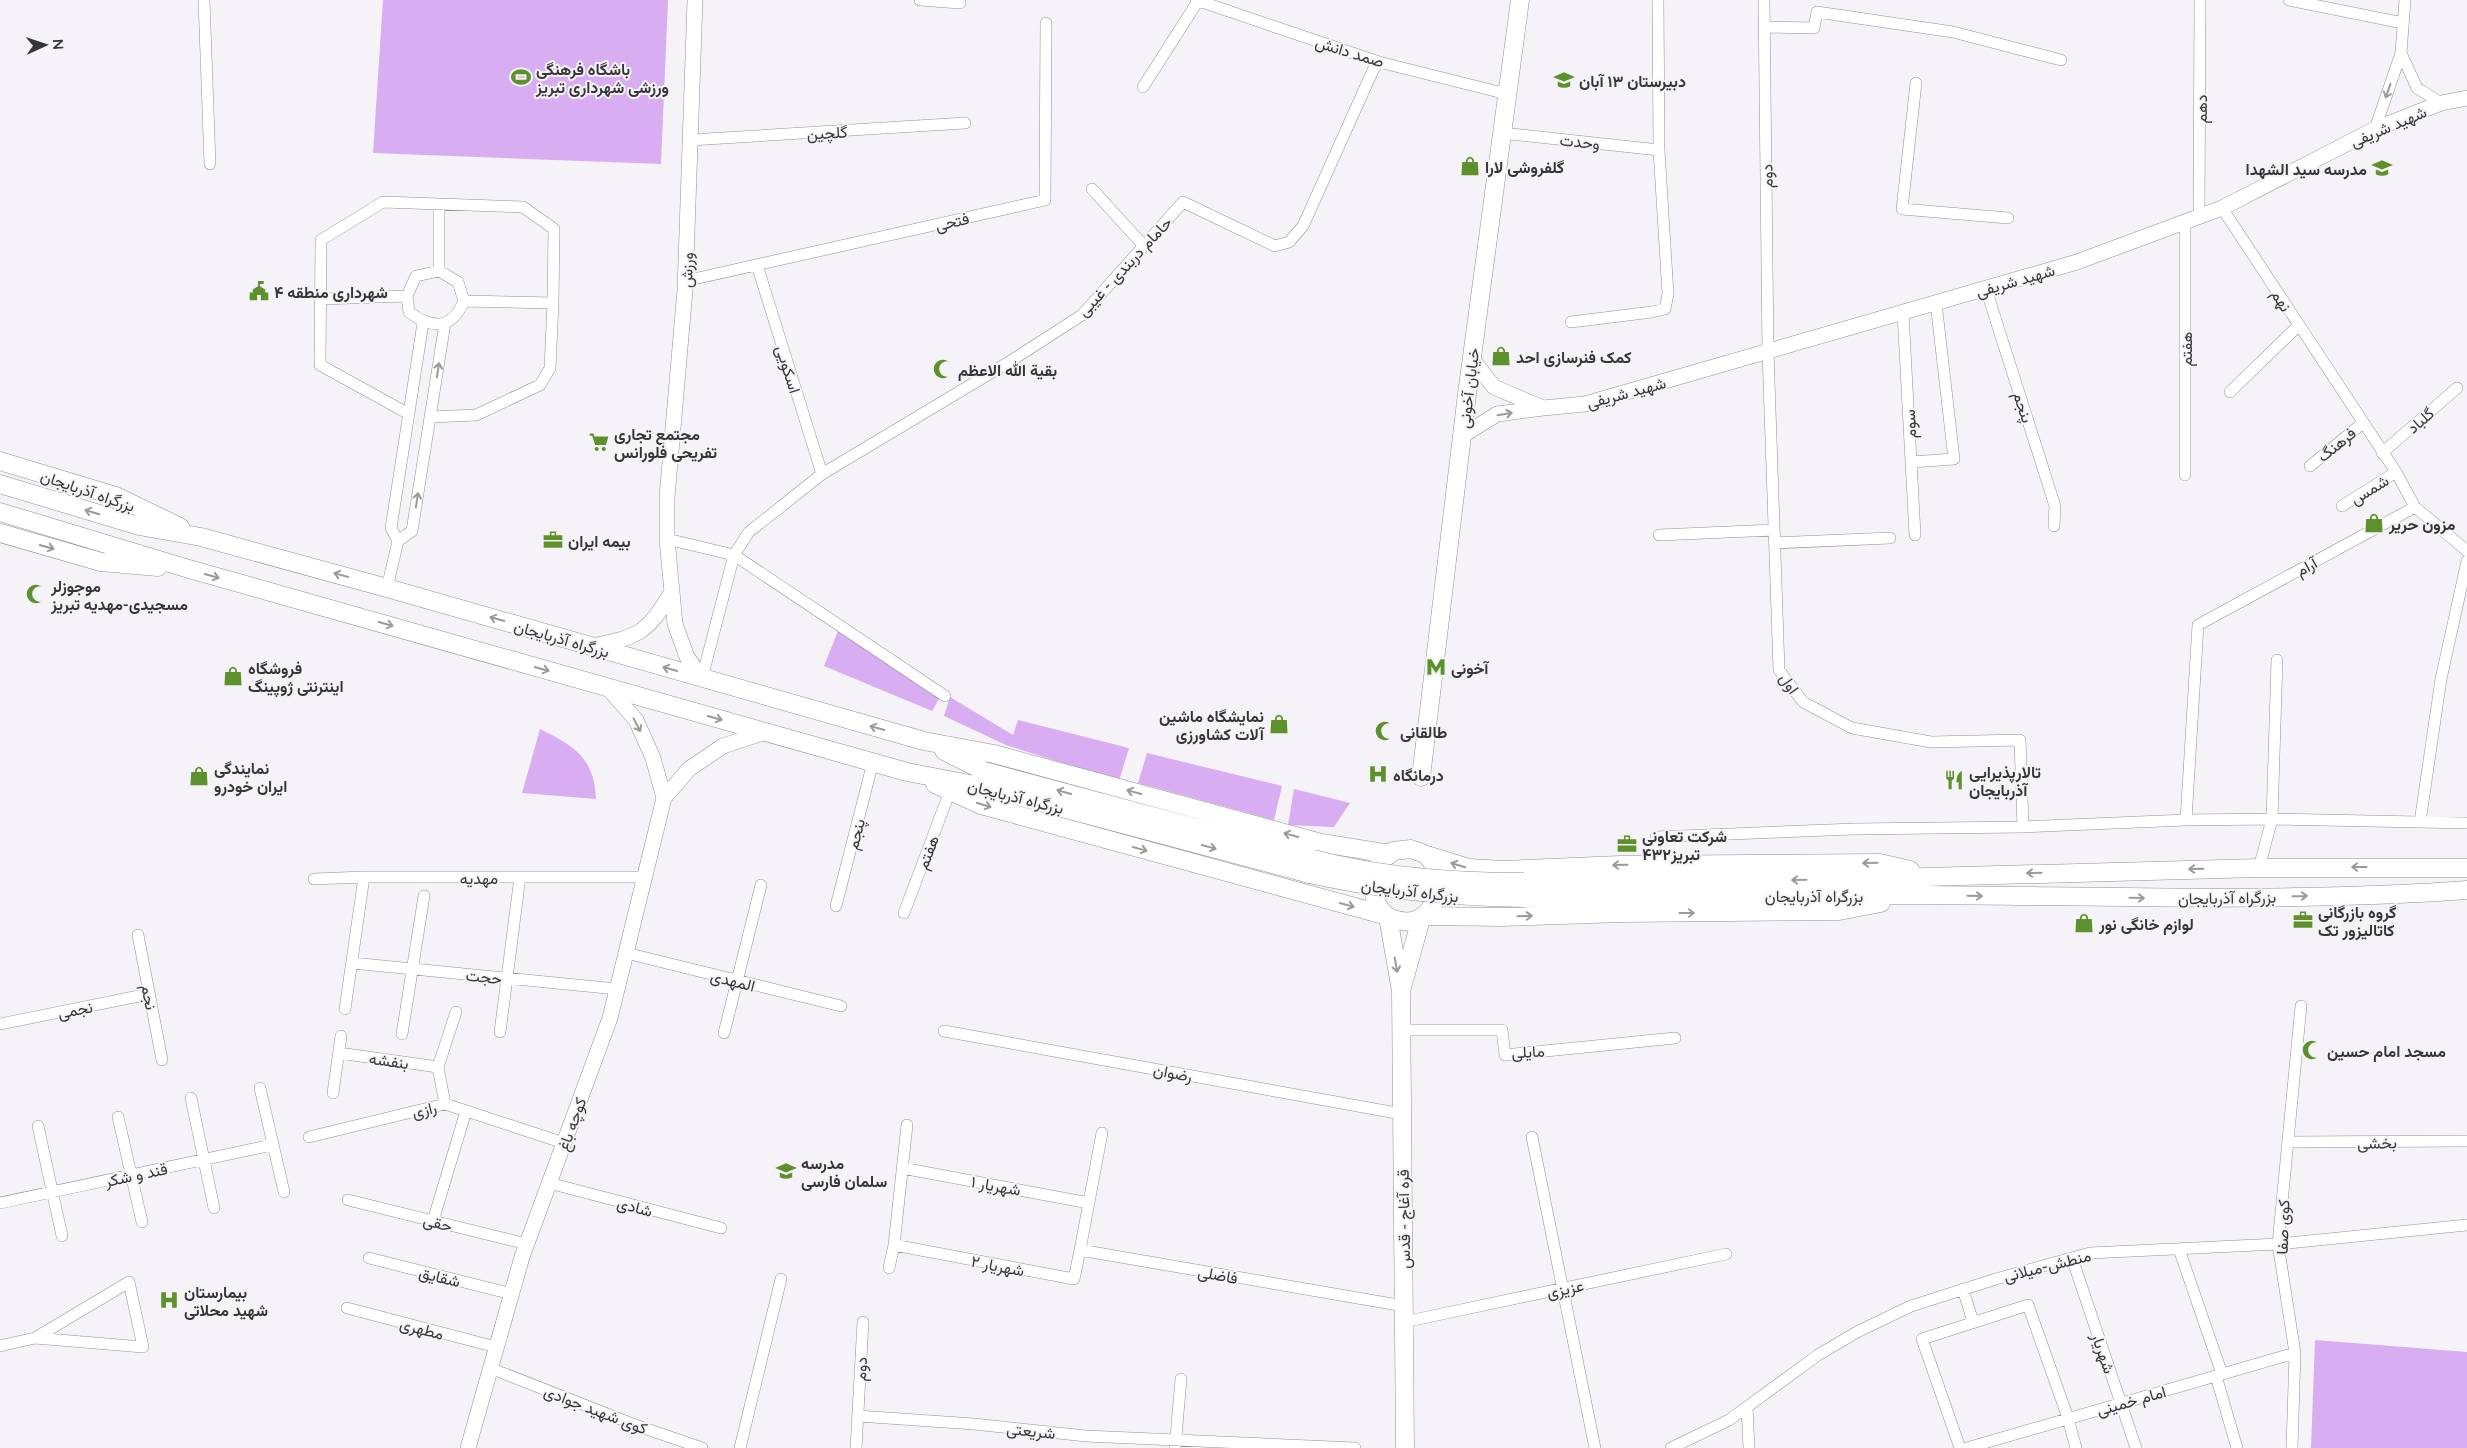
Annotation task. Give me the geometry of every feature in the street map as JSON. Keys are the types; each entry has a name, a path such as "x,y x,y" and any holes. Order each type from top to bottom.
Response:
{"main road":[{"name":"ورزش","path":"695,0 685,281 667,497 668,539 675,624 687,656 702,678"},
{"name":"خیابان آخونی","path":"1421,777 1462,436 1520,0"},
{"name":"شهید شریفی","path":"1462,436 1497,414 1585,404 2077,262 2222,208 2375,129 2441,103 2467,98"},
{"path":"1472,360 1494,387 1543,408"},
{"name":"بزرگراه آذربایجان","path":"0,461 116,496 201,537"},
{"name":"بزرگراه آذربایجان","path":"0,484 139,526 201,537 387,588 924,741 994,754 1321,843 1390,854"},
{"name":"بزرگراه آذربایجان","path":"0,512 189,569 907,772 980,786 1312,867 1354,869 1409,878 1463,882 1524,890 2165,898 2408,894 2467,890"},
{"name":"بزرگراه آذربایجان","path":"0,533 101,562 189,569"},
{"path":"591,646 631,638 646,629 672,592"},
{"path":"607,687 636,720 653,758 664,798"},
{"path":"664,798 690,769 723,746 766,732"},
{"name":"بزرگراه آذربایجان","path":"924,741 984,771 1312,867"},
{"name":"بزرگراه آذربایجان","path":"907,772 981,804 1386,916"},
{"name":"کوچه باغ","path":"468,1448 527,1244 610,1018 664,798"},
{"path":"1308,895 1323,889 1332,874 1332,857 1321,843"},
{"path":"1411,849 1427,855 1438,871 1434,905 1422,918 1401,991 1386,916 1375,898 1379,863 1393,851 1411,849"},
{"name":"بزرگراه آذربایجان","path":"1427,855 1469,868 1503,870 1620,865 1880,863 1935,875"},
{"name":"بزرگراه آذربایجان","path":"2408,867 2467,857"},
{"name":"بزرگراه آذربایجان","path":"1524,890 1935,875 2259,868 2467,868"},
{"path":"1502,917 1489,908 1484,893 1490,878 1503,870"},
{"name":"بزرگراه آذربایجان","path":"2408,894 2467,898"},
{"name":"بزرگراه آذربایجان","path":"1422,918 1622,913 1839,911 1926,895"},
{"path":"1386,916 1402,923 1422,918"},
{"name":"قره آغاج - قدس","path":"1401,991 1406,1448"}],"street":[{"path":"204,0 210,164"},
{"path":"920,0 960,3"},
{"path":"1143,88 1197,0"},
{"name":"صمد دانش","path":"1197,0 1379,62 1507,94"},
{"path":"1571,322 1665,309 1668,294 1659,150 1658,0"},
{"name":"دوم","path":"1764,0 1768,352"},
{"name":"دهم","path":"2192,220 2200,0"},
{"path":"2289,0 2403,23"},
{"path":"2375,129 2401,53 2405,0"},
{"path":"1764,28 1814,28 1818,12 1953,32 2061,60"},
{"name":"فتحی","path":"685,281 1045,200 1046,23"},
{"path":"2401,53 2417,88 2441,103"},
{"name":"حامام دربندی - غیبی","path":"702,678 734,555 749,532 822,474 1009,362 1082,314 1184,202 1275,246 1289,242 1303,226 1374,68 1379,62"},
{"path":"1916,83 1902,209 2008,218"},
{"name":"گلچین","path":"690,140 965,123"},
{"name":"وحدت","path":"1502,133 1659,150"},
{"path":"1092,189 1144,246"},
{"path":"409,414 320,365 321,240 383,202 523,207 554,229 554,303 550,368 540,385 476,415 431,417"},
{"path":"439,204 439,272"},
{"name":"نهم","path":"2222,208 2396,472 2415,508"},
{"name":"هفتم","path":"2185,475 2192,220"},
{"name":"اسکویی","path":"757,265 822,474"},
{"path":"439,272 458,282 464,301 458,315 445,323 423,323 409,312 407,296 416,276 439,272"},
{"name":"پنجم","path":"1986,289 2055,506 2054,526"},
{"path":"321,299 407,296"},
{"path":"464,301 554,303"},
{"path":"1911,462 1954,459 1936,303"},
{"name":"سوم","path":"1903,313 1915,535"},
{"path":"387,588 398,541 392,528 423,323"},
{"path":"398,541 412,531 445,323"},
{"path":"2230,392 2299,325"},
{"name":"اول","path":"1768,352 1780,670 1803,702 1852,728 1931,742 2020,740 2023,827"},
{"name":"گلباد","path":"2382,453 2457,388"},
{"name":"فرهنگ","path":"2310,466 2363,423"},
{"name":"شمس","path":"2342,506 2396,472"},
{"path":"2415,508 2467,550"},
{"name":"آرام","path":"2186,820 2198,626 2415,508"},
{"path":"1659,535 1774,530"},
{"path":"1775,543 1890,538"},
{"path":"668,539 734,555 945,696"},
{"path":"2420,822 2441,679 2467,561"},
{"path":"2259,868 2272,819 2277,660"},
{"name":"پنجم","path":"836,906 873,762"},
{"name":"هفتم","path":"904,913 950,791"},
{"path":"1656,837 1854,829 2023,827 2186,820 2272,819 2467,823"},
{"path":"345,1009 364,877"},
{"name":"مهدیه","path":"314,879 364,877 644,877"},
{"path":"500,1032 520,877"},
{"path":"724,1033 761,885"},
{"path":"402,1034 424,896"},
{"name":"نجم","path":"138,935 162,1060"},
{"name":"المهدی","path":"626,953 841,1006"},
{"name":"حجت","path":"352,964 617,989"},
{"name":"نجمی","path":"0,1024 149,994"},
{"name":"کوی صفا","path":"2292,1448 2295,1352 2278,1244 2301,1006"},
{"path":"445,1104 438,1067 456,1012"},
{"name":"مایلی","path":"1401,1030 1502,1030 1505,1055 1675,1038"},
{"name":"رضوان","path":"944,1031 1402,1114"},
{"path":"333,1093 341,1036"},
{"name":"بنفشه","path":"339,1053 438,1067"},
{"path":"260,1088 284,1192"},
{"path":"191,1098 214,1208"},
{"name":"رازی","path":"309,1137 445,1104 564,1143"},
{"path":"433,1221 466,1111"},
{"path":"118,1118 142,1222"},
{"path":"889,1268 894,1246 907,1125"},
{"path":"38,1126 62,1236"},
{"path":"1080,1250 1102,1133"},
{"path":"1532,1137 1595,1448"},
{"name":"بخشی","path":"2288,1142 2467,1141"},
{"name":"قند و شکر","path":"0,1203 272,1145"},
{"name":"شهریار ۱","path":"902,1168 1089,1203"},
{"name":"شادی","path":"549,1183 721,1228"},
{"name":"حقی","path":"348,1200 527,1244"},
{"name":"منطش-میلانی","path":"1671,1448 1729,1420 1818,1355 1857,1332 1911,1306 2072,1258 2090,1253 2278,1244 2467,1225"},
{"name":"شهریار ۲","path":"894,1246 1074,1279 1080,1250"},
{"path":"2179,1248 2219,1375 2237,1448"},
{"name":"فاضلی","path":"1080,1250 1404,1314"},
{"name":"عزیزی","path":"1404,1314 1562,1288 1726,1254"},
{"name":"شقایق","path":"369,1258 512,1294"},
{"name":"شهریار","path":"2072,1258 2136,1448"},
{"path":"740,1448 781,1279"},
{"path":"0,1346 35,1338 129,1282 143,1348 35,1338"},
{"path":"1963,1289 1973,1322"},
{"path":"1960,1448 1922,1339 2028,1305 2068,1418 2076,1448"},
{"name":"مطهری","path":"347,1308 496,1347"},
{"name":"دوم","path":"856,1448 863,1322"},
{"name":"امام خمینی","path":"1966,1448 2295,1352"},
{"name":"کوی شهید جوادی","path":"490,1368 638,1426 702,1448"},
{"path":"1175,1444 1181,1379"},
{"path":"1747,1407 1749,1448"},
{"name":"شریعتی","path":"858,1416 974,1424 1175,1444 1355,1448"}],"shaded area":[{"name":"باشگاه فرهنگی ورزشی شهرداری تبریز","path":"383,0 668,0 661,164 373,153"},
{"path":"840,626 942,694 932,711 824,666"},
{"path":"950,697 1013,735 1018,720 1129,748 1119,781 1006,745 944,716"},
{"path":"540,729 563,741 580,755 591,773 596,799 522,793"},
{"path":"1147,753 1282,786 1274,820 1138,783"},
{"path":"1294,789 1350,803 1334,827 1288,825"},
{"path":"2315,1340 2467,1352 2467,1448 2311,1448"}],"place":[{"name":"باشگاه فرهنگی ورزشی شهرداری تبریز","path":"521,77"},
{"name":"دبیرستان ۱۳ آبان","path":"1564,80"},
{"name":"گلفروشی لارا","path":"1470,166"},
{"name":"مدرسه سید الشهدا","path":"2382,168"},
{"name":"شهرداری منطقه ۴","path":"259,291"},
{"name":"کمک فنرسازی احد","path":"1501,356"},
{"name":"بقیة الله الاعظم","path":"943,369"},
{"name":"مجتمع تجاری تفریحی فلورانس","path":"599,442"},
{"name":"مزون حریر","path":"2374,523"},
{"name":"بیمه ایران","path":"553,540"},
{"name":"موجوزلر مسجیدی-مهدیه تبریز","path":"36,594"},
{"name":"آخونی","path":"1436,667"},
{"name":"فروشگاه اینترنتی ژوپینگ","path":"233,676"},
{"name":"نمایشگاه ماشین آلات کشاورزی","path":"1279,724"},
{"name":"طالقانی","path":"1385,731"},
{"name":"درمانگاه","path":"1378,774"},
{"name":"نمایندگی ایران خودرو","path":"199,776"},
{"name":"تالارپذیرایی آذربایجان","path":"1954,780"},
{"name":"شرکت تعاونی ۴۳۲تبریز","path":"1627,844"},
{"name":"گروه بازرگانی کاتالیزور تک","path":"2303,920"},
{"name":"لوازم خانگی نور","path":"2084,923"},
{"name":"مسجد امام حسین","path":"2312,1050"},
{"name":"مدرسه سلمان فارسی","path":"786,1171"},
{"name":"بیمارستان شهید محلاتی","path":"169,1300"}]}
